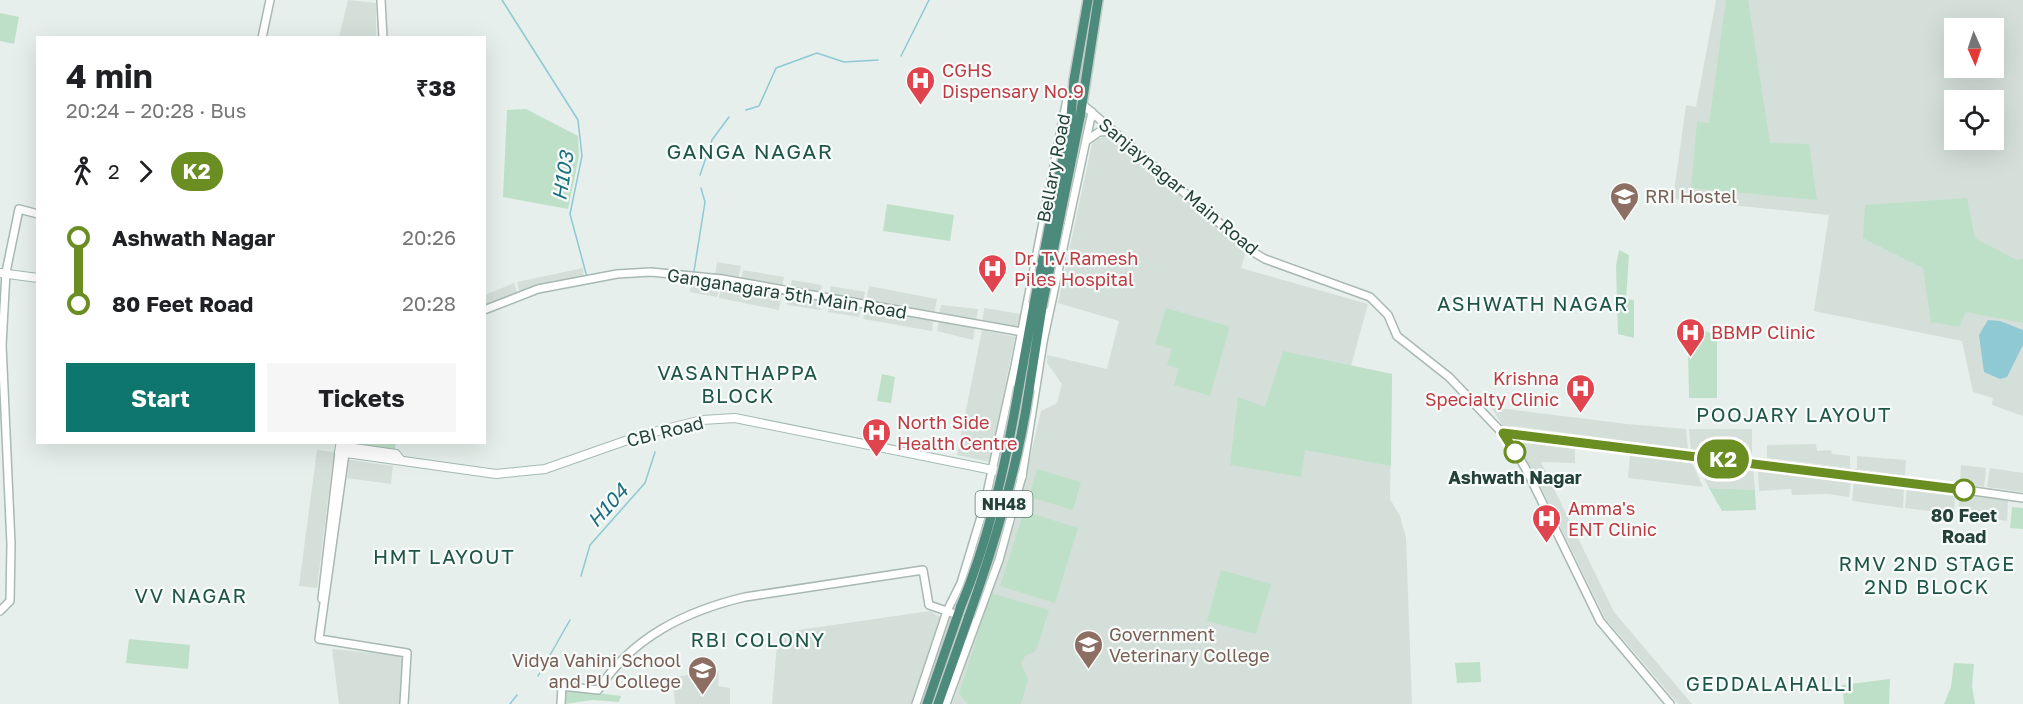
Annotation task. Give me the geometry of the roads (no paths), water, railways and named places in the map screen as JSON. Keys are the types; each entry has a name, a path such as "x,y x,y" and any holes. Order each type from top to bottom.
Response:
{"highway":[{"name":"Bellary Road","path":"1032,338 1076,116 1072,91 1088,0"},
{"name":"Bellary Road","path":"1076,116 1088,108 1098,0"},
{"name":"NH48","path":"927,704 992,513 1009,446 1018,387 1032,338"},
{"name":"NH48","path":"939,704 951,678 1000,519 1024,421 1029,390 1032,338"}],"main road":[{"path":"3,272 36,278"},
{"name":"CBI Road","path":"343,447 400,459 496,474 545,469 654,432 702,420 735,418 1022,476"}],"street":[{"path":"262,36 270,0"},
{"path":"381,0 383,36"},
{"path":"946,704 951,678 999,560 1022,476 1032,338 1050,182 1067,99 1072,91"},
{"path":"1079,167 1086,141 1088,108"},
{"path":"916,704 947,611 961,583 971,552 992,470 1077,188 1088,108"},
{"name":"Sanjaynagar Main Road","path":"1088,108 1253,252 1265,259 1374,299 1388,315 1397,336 1449,377 1503,433 1527,471 1600,621 1670,704"},
{"path":"1086,141 1100,132 1113,131"},
{"path":"1055,161 1079,167"},
{"path":"1050,182 1077,188"},
{"path":"0,611 10,602 11,544 2,345 3,272 19,209 36,213"},
{"name":"Ganganagara 5th Main Road","path":"486,309 538,288 617,274 651,272 722,279 1032,338"},
{"path":"1503,433 1852,474 2023,498"},
{"path":"343,447 319,639 407,653 404,704"},
{"path":"561,704 562,686 598,690 609,673 654,632 710,607 745,597 923,570 929,605 947,611 960,610"}],"water":[{"path":"1988,320 2000,321 2023,330 2023,345 2007,377 2000,379 1984,372 1979,335"}],"waterway":[{"name":"H103","path":"502,0 578,120 582,156 570,214 587,277"},
{"name":"H104","path":"901,56 929,0"},
{"name":"H104","path":"746,110 759,106 776,68 817,53 844,62 878,60"},
{"name":"H104","path":"700,175 712,140 729,117"},
{"name":"H104","path":"694,271 705,202 701,188"},
{"name":"H104","path":"581,576 590,545 645,483 655,452"},
{"name":"H104","path":"538,676 570,620"},
{"name":"H104","path":"510,704 517,695"}],"place":[{"name":"CGHS Dispensary No.9","path":"921,106"},
{"name":"RRI Hostel","path":"1624,222"},
{"name":"Dr. T.V.Ramesh Piles Hospital","path":"993,294"},
{"name":"BBMP Clinic","path":"1690,358"},
{"name":"Krishna Specialty Clinic","path":"1580,414"},
{"name":"Ashwath Nagar","path":"1515,452"},
{"name":"North Side Health Centre","path":"876,458"},
{"name":"80 Feet Road","path":"1964,490"},
{"name":"Amma's ENT Clinic","path":"1547,544"},
{"name":"Government Veterinary College","path":"1088,670"},
{"name":"Vidya Vahini School and PU College","path":"702,696"}],"district":[{"name":"GANGA NAGAR","path":"750,151"},
{"name":"ASHWATH NAGAR","path":"1533,303"},
{"name":"VASANTHAPPA BLOCK","path":"738,384"},
{"name":"POOJARY LAYOUT","path":"1794,414"},
{"name":"HMT LAYOUT","path":"444,556"},
{"name":"RMV 2ND STAGE 2ND BLOCK","path":"1927,574"},
{"name":"VV NAGAR","path":"191,595"},
{"name":"RBI COLONY","path":"758,639"},
{"name":"GEDDALAHALLI","path":"1770,683"}]}
